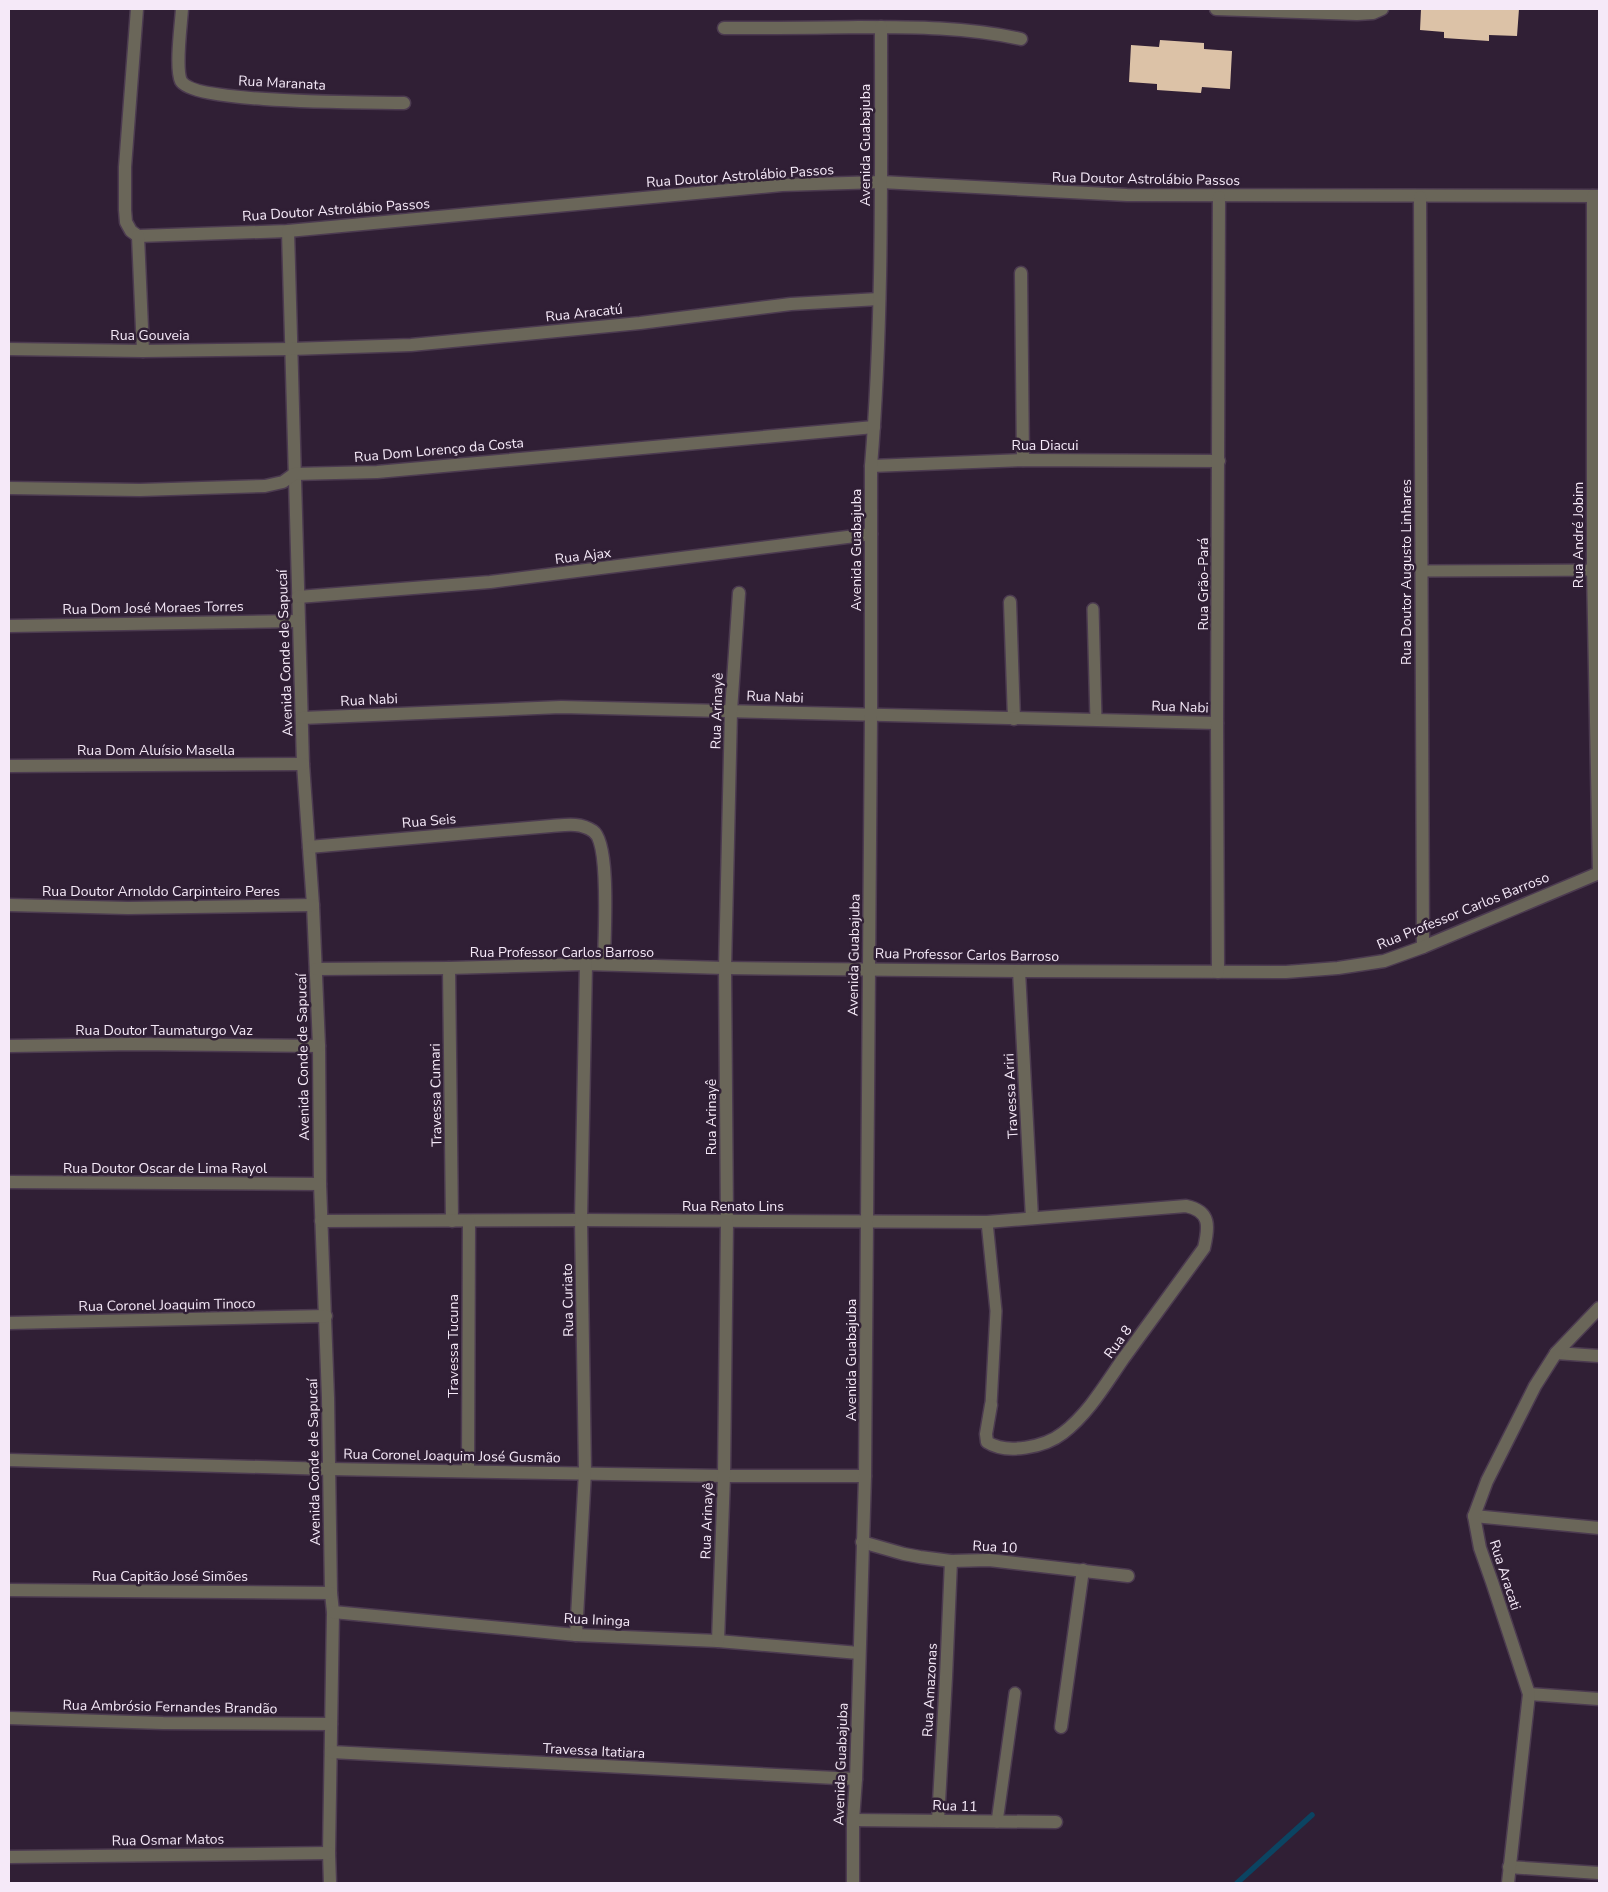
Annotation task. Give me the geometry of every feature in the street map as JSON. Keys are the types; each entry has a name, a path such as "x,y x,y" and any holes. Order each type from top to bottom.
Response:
{"street":[{"path":"137,9 125,167 126,222 131,231 138,236 144,351"},
{"name":"Rua Maranata","path":"182,9 178,62 180,79 190,89 256,99 404,103"},
{"path":"1216,9 1357,14 1374,13 1382,9"},
{"name":"Avenida Guabajuba","path":"853,1883 853,1820 856,1779 865,1476 871,466 879,299 881,27"},
{"path":"724,28 914,27 968,30 1021,39"},
{"name":"Rua Doutor Astrolábio Passos","path":"138,236 288,231 782,185 880,182 1108,194 1219,196 1596,196"},
{"name":"Rua Grão-Pará","path":"1218,972 1219,196"},
{"name":"Rua Doutor Augusto Linhares","path":"1420,196 1423,947"},
{"name":"Rua André Jobim","path":"1596,196 1596,570 1599,873"},
{"name":"Avenida Conde de Sapucaí","path":"288,231 303,764 313,905 319,1046 320,1184 330,1469 331,1593 333,1612 330,1883"},
{"path":"1021,273 1023,460"},
{"name":"Rua Aracatú","path":"291,350 459,341 640,323 791,304 879,299"},
{"name":"Rua Gouveia","path":"9,349 144,351 291,350"},
{"name":"Rua Dom Lorenço da Costa","path":"9,488 140,490 265,486 283,482 294,474 377,472 874,426"},
{"name":"Rua Diacui","path":"871,466 1023,460 1218,461"},
{"name":"Rua Ajax","path":"298,597 490,582 871,534"},
{"name":"Rua Arinayê","path":"718,1641 724,1476 727,1222 725,968 732,710 738,593"},
{"path":"1010,602 1014,720"},
{"name":"Rua Dom José Moraes Torres","path":"9,626 298,621"},
{"name":"Rua Nabi","path":"302,718 561,707 1217,724"},
{"name":"Rua Dom Aluísio Masella","path":"9,766 303,764"},
{"name":"Rua Seis","path":"309,847 551,826 583,826 595,832 600,841 604,861 604,964"},
{"name":"Rua Professor Carlos Barroso","path":"316,969 604,964 725,968 1286,972 1338,968 1384,961 1423,947 1599,873"},
{"name":"Rua Doutor Arnoldo Carpinteiro Peres","path":"9,905 128,908 313,905"},
{"name":"Rua Curiato","path":"576,1635 586,1472 582,1220 586,964"},
{"name":"Travessa Cumari","path":"449,968 452,1221"},
{"name":"Travessa Ariri","path":"1019,971 1032,1218"},
{"name":"Rua Doutor Taumaturgo Vaz","path":"9,1046 134,1044 319,1046"},
{"name":"Rua Doutor Oscar de Lima Rayol","path":"9,1182 320,1184"},
{"name":"Rua 8","path":"991,1405 986,1434 987,1442 1000,1448 1046,1443 1063,1433 1091,1405 1204,1248 1208,1233 1207,1220 1203,1214 1194,1208 1165,1206 1144,1210"},
{"name":"Rua Renato Lins","path":"321,1220 987,1222 1144,1210"},
{"name":"Travessa Tucuna","path":"468,1470 469,1221"},
{"path":"1599,1308 1556,1353 1535,1386 1495,1466 1474,1516 1599,1528"},
{"name":"Rua Coronel Joaquim Tinoco","path":"9,1323 326,1316"},
{"path":"1556,1353 1599,1356"},
{"name":"Rua Coronel Joaquim José Gusmão","path":"9,1460 330,1469 586,1472 724,1476 865,1476"},
{"name":"Rua Aracati","path":"1474,1516 1480,1548 1529,1694 1508,1883"},
{"name":"Rua 10","path":"862,1542 904,1554 951,1561 989,1560 1128,1576"},
{"name":"Rua Amazonas","path":"938,1820 951,1561"},
{"path":"1061,1727 1083,1570"},
{"name":"Rua Capitão José Simões","path":"9,1590 331,1593"},
{"name":"Rua Ininga","path":"333,1612 576,1635 718,1641 859,1653"},
{"path":"1529,1694 1599,1699"},
{"name":"Rua Ambrósio Fernandes Brandão","path":"9,1718 163,1723 331,1724"},
{"name":"Travessa Itatiara","path":"331,1752 856,1779"},
{"name":"Rua 11","path":"853,1820 1056,1822"},
{"name":"Rua Osmar Matos","path":"9,1857 329,1853"},
{"path":"1509,1867 1599,1873"}],"lane":[{"path":"1421,572 1596,570"},
{"path":"1093,609 1096,720"},
{"path":"987,1222 996,1311 991,1405"},
{"path":"997,1822 1015,1693"}],"building":[{"path":"1421,9 1519,9 1517,36 1489,35 1489,41 1444,38 1444,32 1420,30"},
{"path":"1160,40 1204,43 1204,49 1232,51 1230,89 1202,87 1201,93 1157,90 1157,84 1129,82 1131,45 1159,47"}],"waterway":[{"path":"1237,1883 1312,1815"}]}
